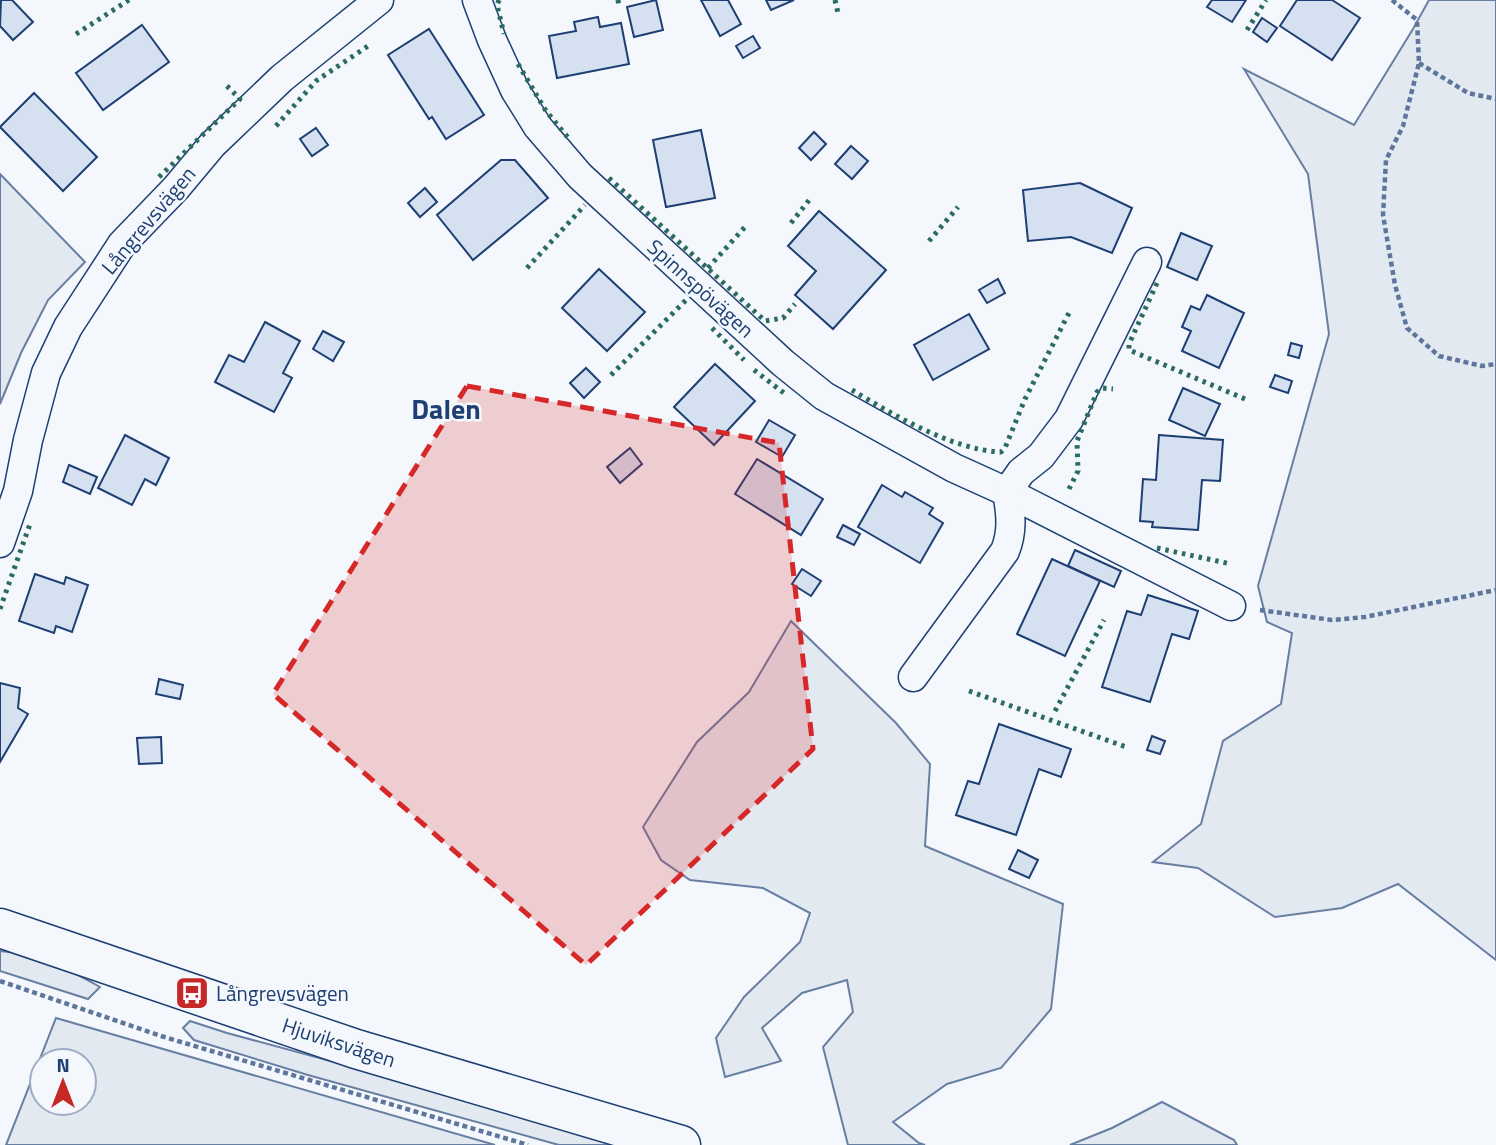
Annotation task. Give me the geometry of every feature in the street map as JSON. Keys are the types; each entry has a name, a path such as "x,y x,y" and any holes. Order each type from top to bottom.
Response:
{"main road":[{"name":"Hjuviksvägen","path":"0,928 356,1049 681,1145"}],"street":[{"name":"Långrevsvägen","path":"0,542 18,491 46,373 68,327 122,244 176,188 212,145 272,87 379,0"},
{"name":"Spinnspövägen","path":"477,0 515,90 538,127 580,176 676,267 824,396 954,468 1007,492 1231,606"},
{"path":"913,677 1005,551 1012,517 1007,492 1021,472 1041,456 1069,419 1147,261"}],"path":[{"path":"1392,0 1417,20 1419,63 1403,126 1386,160 1382,215 1406,328 1439,356 1482,366 1496,364"},
{"path":"1419,63 1468,93 1496,99"},
{"path":"1231,606 1332,620 1365,617 1496,590"},
{"path":"0,981 161,1036 528,1145"}],"highlighted area":[{"path":"467,386 779,443 813,749 586,965 273,694"}],"shaded area":[{"path":"1429,0 1496,0 1496,960 1398,884 1342,908 1275,917 1198,868 1153,862 1201,824 1223,741 1281,704 1292,633 1267,622 1258,586 1329,334 1308,174 1244,69 1354,125"},
{"path":"0,174 85,262 48,300 21,353 0,404"},
{"path":"791,621 896,723 930,764 925,846 1063,904 1051,1009 1001,1068 947,1084 893,1122 925,1145 848,1145 823,1047 853,1012 847,980 802,993 762,1028 781,1061 725,1077 716,1038 744,997 800,942 810,913 763,888 690,880 661,860 643,827 697,742 749,692"},
{"path":"0,951 52,963 100,987 88,999 0,971"},
{"path":"56,1018 495,1145 6,1145 28,1089 28,1117 98,1117 98,1047 45,1047"},
{"path":"190,1021 623,1145 559,1145 308,1075 194,1040 183,1028"},
{"path":"1162,1102 1234,1140 1237,1145 1070,1145 1112,1128"}],"building":[{"path":"1,0 12,0 33,22 13,40 0,26"},
{"path":"656,0 663,30 634,37 627,7"},
{"path":"701,0 728,0 741,24 720,36"},
{"path":"766,0 794,0 771,10"},
{"path":"1212,0 1246,0 1232,22 1207,7"},
{"path":"1297,0 1332,0 1360,18 1332,60 1280,26"},
{"path":"598,17 600,27 621,23 629,64 557,78 549,36 576,31 574,22"},
{"path":"1262,18 1277,28 1267,42 1253,32"},
{"path":"142,25 169,62 103,110 76,73"},
{"path":"429,29 484,115 446,139 432,117 429,119 388,55"},
{"path":"753,36 760,48 743,58 736,46"},
{"path":"34,93 97,157 63,191 0,127"},
{"path":"316,128 328,145 312,156 300,139"},
{"path":"701,130 715,198 666,207 653,140"},
{"path":"814,132 826,144 811,160 799,148"},
{"path":"851,146 868,161 852,179 835,164"},
{"path":"501,160 515,160 548,198 473,260 437,215"},
{"path":"1080,183 1132,208 1112,253 1071,237 1028,241 1023,190"},
{"path":"425,188 437,202 420,217 408,203"},
{"path":"819,211 886,270 833,329 795,295 816,271 788,246"},
{"path":"1181,233 1212,246 1197,280 1167,267"},
{"path":"599,269 645,312 607,351 562,308"},
{"path":"998,279 1005,293 987,303 979,290"},
{"path":"1207,295 1244,313 1219,368 1182,351 1191,331 1182,327 1191,306 1200,310"},
{"path":"969,314 989,349 933,380 914,345"},
{"path":"265,322 300,341 283,373 292,378 274,412 215,382 229,355 244,362"},
{"path":"323,331 344,342 333,361 313,349"},
{"path":"1291,343 1302,346 1299,358 1288,355"},
{"path":"715,364 755,401 714,445 674,407"},
{"path":"586,368 600,382 584,398 570,383"},
{"path":"1275,375 1292,381 1288,393 1270,387"},
{"path":"1183,388 1220,404 1205,436 1169,420"},
{"path":"769,420 795,435 782,457 756,442"},
{"path":"125,435 169,458 156,485 145,479 132,505 98,488"},
{"path":"1159,435 1223,440 1220,481 1202,480 1198,530 1152,527 1153,522 1140,521 1143,479 1156,480"},
{"path":"630,448 642,464 620,483 607,467"},
{"path":"757,459 823,499 801,535 735,494"},
{"path":"69,465 97,477 90,494 63,482"},
{"path":"882,485 902,497 905,492 933,508 929,514 943,523 920,563 858,527"},
{"path":"843,525 860,534 854,545 837,537"},
{"path":"1075,550 1121,571 1114,587 1068,566"},
{"path":"1052,559 1100,581 1065,656 1017,634"},
{"path":"802,569 821,581 811,596 792,584"},
{"path":"35,574 64,584 66,577 88,585 72,632 56,626 54,633 19,621"},
{"path":"1148,595 1198,611 1189,639 1172,634 1150,702 1102,687 1127,611 1141,615"},
{"path":"159,679 183,685 180,699 156,694"},
{"path":"0,683 20,688 18,708 28,714 0,762"},
{"path":"999,724 1071,749 1061,777 1039,769 1016,835 956,815 968,781 979,784"},
{"path":"1152,736 1165,741 1160,754 1147,750"},
{"path":"161,737 162,763 139,764 137,738"},
{"path":"1018,850 1038,860 1029,878 1009,869"}],"hedge":[{"path":"76,34 129,0"},
{"path":"499,0 497,5 504,34"},
{"path":"618,0 619,7"},
{"path":"835,0 838,13"},
{"path":"1247,30 1266,0"},
{"path":"276,126 316,81 368,46"},
{"path":"518,64 546,111 570,140"},
{"path":"159,177 240,99 224,83"},
{"path":"609,178 765,321 783,318 795,304"},
{"path":"791,223 810,199"},
{"path":"527,268 585,205"},
{"path":"929,241 958,207"},
{"path":"708,268 745,227"},
{"path":"1157,283 1129,344 1129,350 1245,399"},
{"path":"611,375 686,300"},
{"path":"852,390 924,430 963,445 1001,452 1071,309"},
{"path":"712,328 744,360"},
{"path":"754,370 784,393"},
{"path":"1069,489 1078,471 1077,441 1097,392 1102,388 1113,389"},
{"path":"0,609 30,524"},
{"path":"1157,548 1231,564"},
{"path":"1055,711 1104,620"},
{"path":"969,691 1129,748"}],"place":[{"name":"Långrevsvägen","path":"192,993"}],"district":[{"name":"Dalen","path":"446,408"}]}
